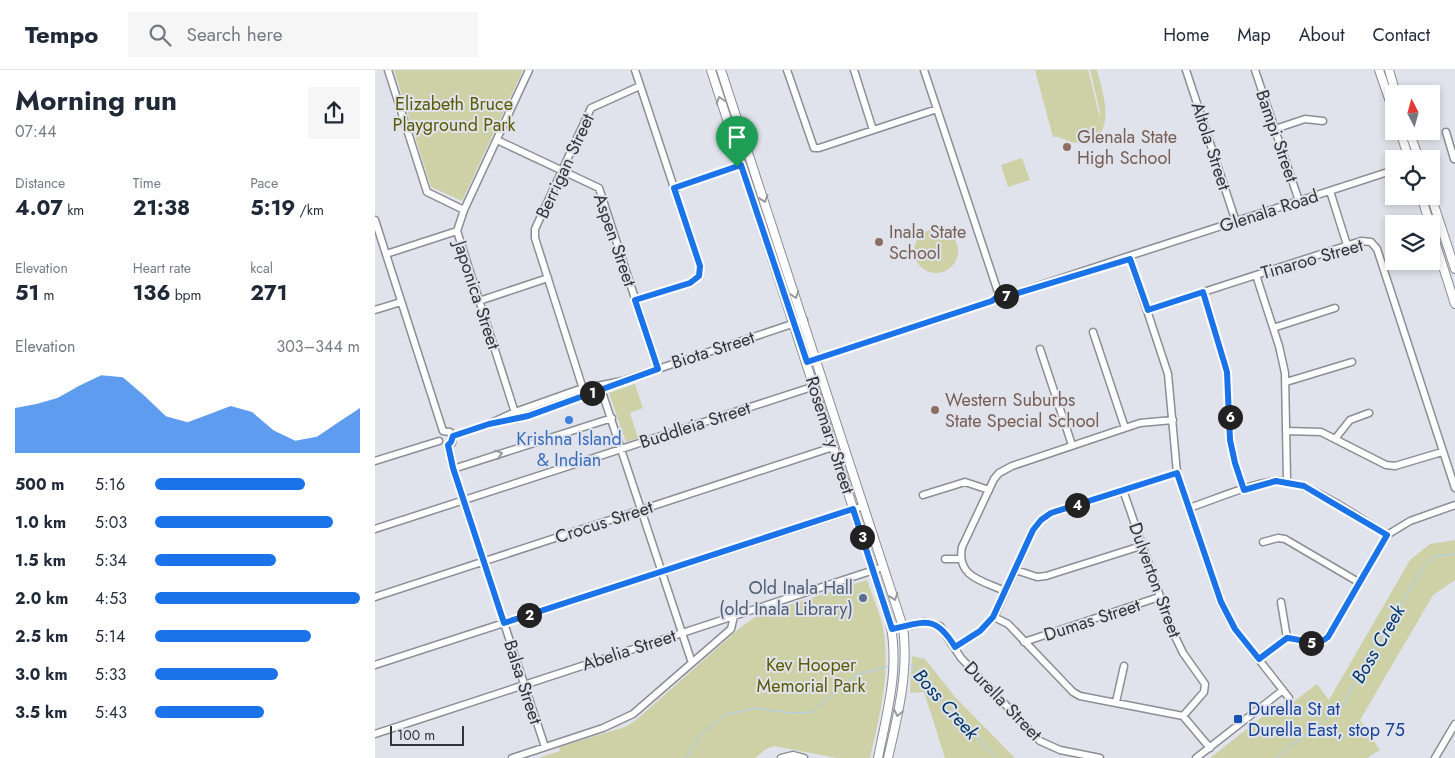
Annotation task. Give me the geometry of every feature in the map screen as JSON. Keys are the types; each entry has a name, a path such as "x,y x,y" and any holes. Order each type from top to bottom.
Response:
{"main road":[{"name":"Rosemary Street","path":"711,70 815,386 892,629 895,661 894,675 878,758"},
{"name":"Rosemary Street","path":"721,70 903,627 903,675 899,707 888,758"},
{"path":"1379,70 1385,87"},
{"path":"1389,70 1394,85"},
{"path":"1434,205 1455,269"},
{"path":"1440,257 1455,304"}],"street":[{"path":"387,70 427,192 464,210"},
{"name":"Japonica Street","path":"517,419 457,232 464,210 529,70"},
{"path":"635,70 700,266 699,276 690,283 635,300"},
{"path":"787,70 814,148 819,148 937,109"},
{"path":"854,70 873,130"},
{"path":"924,70 999,295"},
{"name":"Altola Street","path":"1186,70 1236,222"},
{"name":"Bampi Street","path":"1255,70 1299,201"},
{"name":"Berrigan Street","path":"583,388 535,238 535,229 591,108 641,86"},
{"path":"1275,129 1305,119 1323,121"},
{"path":"1446,132 1453,149 1454,159"},
{"name":"Aspen Street","path":"497,140 599,188 658,369"},
{"path":"674,188 741,165"},
{"name":"Glenala Road","path":"807,362 992,301 999,295 1008,296 1087,271 1092,272 1129,257 1385,173"},
{"path":"1330,191 1347,245"},
{"path":"375,220 443,431"},
{"path":"386,254 457,232"},
{"name":"Tinaroo Street","path":"1148,310 1347,245 1366,240 1374,244 1455,488"},
{"path":"1129,257 1169,374 1177,473 1221,602 1235,629 1289,698"},
{"path":"1256,275 1281,353 1286,382 1287,481"},
{"path":"479,301 548,278"},
{"path":"1203,292 1227,372 1231,446 1244,490"},
{"path":"375,310 401,302"},
{"path":"1273,328 1335,308"},
{"name":"Biota Street","path":"489,424 517,419 601,388 804,320"},
{"path":"1093,332 1125,428"},
{"path":"1040,349 1072,445"},
{"path":"1286,382 1352,362"},
{"name":"Buddleia Street","path":"375,529 815,386"},
{"name":"Biota Street","path":"453,436 583,388 601,388"},
{"path":"601,388 692,663"},
{"path":"1335,439 1350,420 1369,414"},
{"path":"453,468 612,418"},
{"path":"1005,591 970,575 964,569 960,559 962,547 989,490 994,480 1005,468 1148,421 1173,420"},
{"path":"443,431 450,432 453,436 448,445 443,445 439,441 438,436 443,431"},
{"path":"1286,431 1321,432 1386,465 1395,466 1442,452"},
{"path":"376,459 439,441"},
{"name":"Balsa Street","path":"448,445 453,468 545,747"},
{"name":"Crocus Street","path":"375,597 833,447"},
{"path":"955,647 980,631 993,617 1033,530 1041,520 1051,513 1177,473"},
{"path":"1189,508 1267,482 1287,481 1304,486 1387,535"},
{"path":"923,494 965,482 989,490"},
{"name":"Dulverton Street","path":"1123,490 1159,597 1177,640 1205,684 1204,692 1183,716"},
{"path":"1287,638 1312,644 1323,641 1328,637 1387,535 1410,520 1455,505"},
{"path":"375,665 864,506"},
{"path":"1263,542 1278,538 1285,539 1359,583"},
{"path":"1016,570 1037,577 1046,576 1141,546"},
{"path":"945,559 960,559"},
{"name":"Abelia Street","path":"375,734 883,567"},
{"name":"Dumas Street","path":"1025,642 1159,597"},
{"path":"1281,602 1287,638"},
{"path":"512,758 620,722 633,714 727,633 731,628 734,616"},
{"path":"993,617 1008,624 1073,692 1080,696 1183,716 1210,748"},
{"path":"725,619 727,633"},
{"name":"Durella Street","path":"892,629 933,622 946,632 961,658 1040,741 1060,750 1100,758"},
{"path":"1259,659 1287,638"},
{"path":"1116,702 1123,666"},
{"path":"1197,758 1283,690"},
{"path":"1435,758 1455,724"},
{"path":"781,758 793,755 804,758"}],"green space":[{"name":"Elizabeth Bruce Playground Park","path":"394,70 523,70 462,201 431,187"},
{"path":"1035,70 1088,70 1100,118 1090,70 1097,70 1105,103 1104,125 1100,134 1091,140 1078,143 1053,137"},
{"path":"1022,158 1030,180 1008,187 1001,165"},
{"path":"936,229 948,233 954,239 958,251 954,263 948,269 936,273 924,269 918,263 914,251 918,239 924,233"},
{"path":"635,384 643,408 630,413 638,438 626,442 609,393"},
{"path":"1455,540 1455,580 1433,595 1360,720 1380,750 1367,758 1210,758 1280,703 1288,706 1317,684 1329,700 1410,560 1430,544"},
{"name":"Kev Hooper Memorial Park","path":"867,580 882,622 886,661 883,693 870,758 837,758 774,746 766,749 755,758 538,758 560,751 559,747 625,727 635,721 741,627 758,615"},
{"path":"912,656 925,659 955,697 1015,758 945,758 924,692 910,693"}],"waterway":[{"name":"Boss Creek","path":"1276,758 1342,706 1423,567 1436,556 1455,554"},
{"name":"Boss Creek","path":"907,665 914,665 917,675 996,758"},
{"name":"Boss Creek","path":"686,758 701,734 725,715 755,708 792,713 812,712 856,675 890,666"}],"place":[{"name":"Glenala State High School","path":"1067,147"},
{"name":"Inala State School","path":"879,242"},
{"name":"Western Suburbs State Special School","path":"935,410"},
{"name":"Krishna Island & Indian","path":"569,420"},
{"name":"Old Inala Hall (old Inala Library)","path":"863,598"},
{"name":"Durella St at Durella East, stop 75","path":"1238,719"}],"route":[{"path":"741,165 807,362 992,301 999,295 1008,296 1130,259 1148,310 1203,292 1227,372 1230,440 1244,490 1276,481 1287,481 1304,486 1387,535 1328,637 1323,641 1312,644 1287,638 1259,659 1235,629 1221,602 1177,473 1051,513 1041,520 1033,530 998,610 987,625 955,647 946,632 933,622 892,629 853,509 504,623 453,468 448,445 453,436 489,424 528,416 658,369 635,300 690,283 699,276 700,266 674,188 737,167 741,165"}]}
